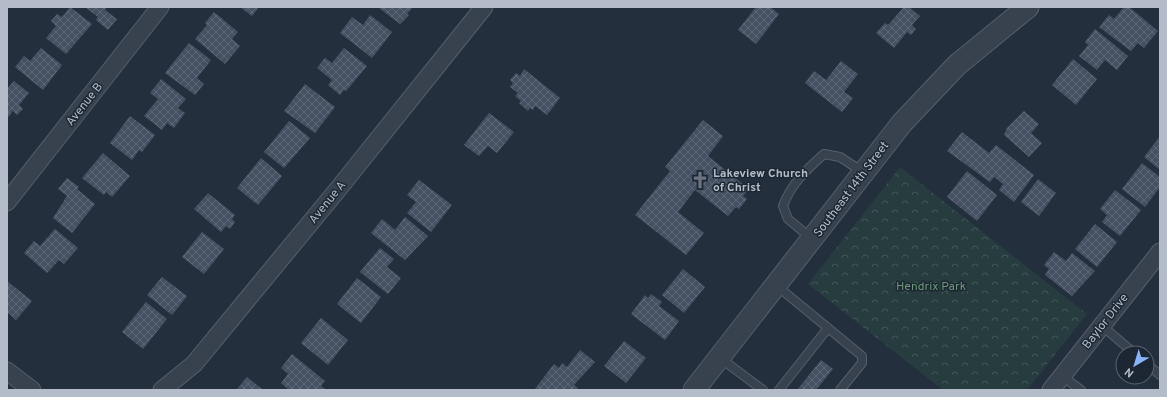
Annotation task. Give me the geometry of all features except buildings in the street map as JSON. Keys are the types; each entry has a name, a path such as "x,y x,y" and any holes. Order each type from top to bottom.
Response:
{"street":[{"name":"Avenue B","path":"7,202 160,7"},
{"name":"Avenue A","path":"162,390 194,364 339,188 484,7"},
{"name":"Southeast 14th Street","path":"694,390 813,240 902,123 957,66 1028,7"},
{"name":"Baylor Drive","path":"1051,390 1160,252"},
{"path":"7,371 32,390"}],"lane":[{"path":"813,240 788,219 783,206 788,192 806,170 824,154 840,157 864,172"},
{"path":"777,286 862,356 862,363 840,390"},
{"path":"1101,325 1125,345"},
{"path":"779,390 828,328"},
{"path":"720,357 763,390"},
{"path":"1062,376 1081,390"}],"green space":[{"name":"Hendrix Park","path":"900,167 1087,314 1027,390 943,390 808,284"}],"place":[{"name":"Lakeview Church of Christ","path":"700,180"}]}
